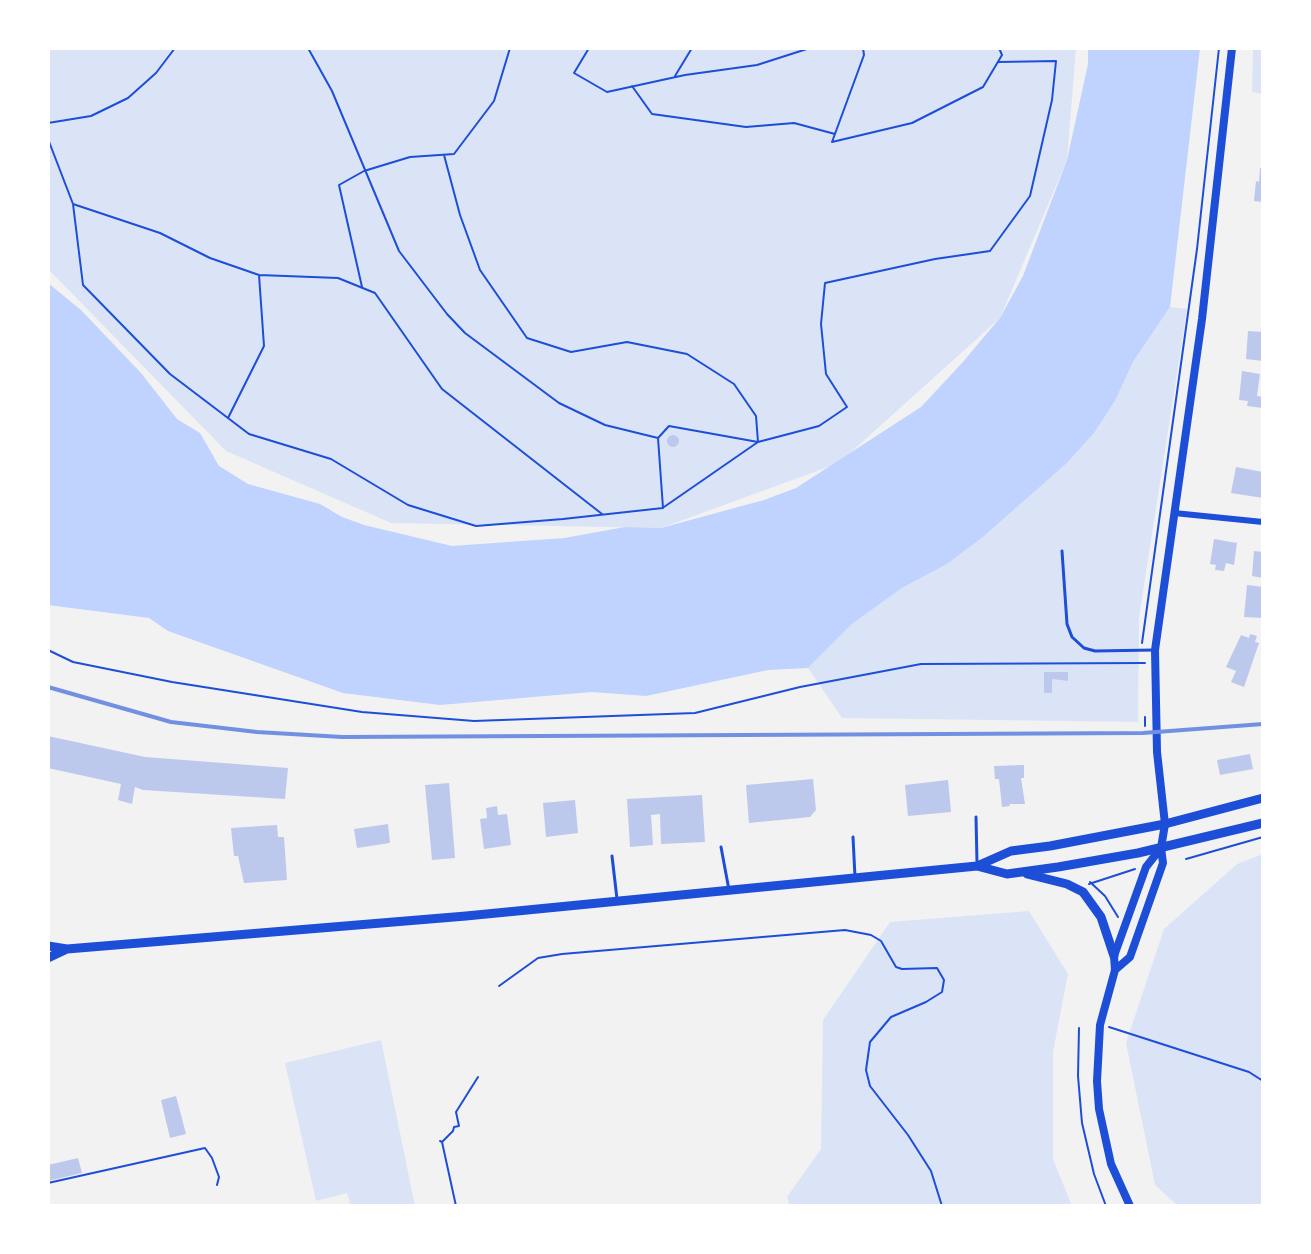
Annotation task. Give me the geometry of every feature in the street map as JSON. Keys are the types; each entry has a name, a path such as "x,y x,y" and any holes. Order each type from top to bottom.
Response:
{"main road":[{"path":"48,946 67,949 617,902 977,866 1011,851 1050,846 1165,824 1263,798"},
{"path":"977,866 1007,874 1161,848 1263,823"},
{"path":"1018,872 1067,884 1083,892 1101,917 1114,956"},
{"path":"48,958 67,949"}],"street":[{"path":"1115,970 1130,957 1163,863 1161,848 1165,824 1157,742 1155,650 1202,319 1232,48"},
{"path":"1174,513 1263,522"},
{"path":"1130,1206 1111,1164 1099,1109 1097,1081 1101,1025 1115,970 1114,956 1146,867 1161,848"}],"lane":[{"path":"1062,551 1067,624 1072,637 1084,648 1095,651 1155,650"},
{"path":"976,817 977,866"},
{"path":"852,837 855,879"},
{"path":"722,847 729,891"},
{"path":"612,856 617,902"}],"path":[{"path":"48,123 91,116 128,98 156,73 175,48"},
{"path":"308,48 332,92 399,251 432,297 465,333 559,403 605,425 658,438"},
{"path":"362,287 339,185 364,171 410,157 454,154 494,101 510,48"},
{"path":"589,48 574,73 607,92 675,77 757,65 810,48"},
{"path":"675,77 692,48"},
{"path":"863,48 864,56 832,142 912,123 983,87 1002,55 999,48"},
{"path":"48,650 73,662 172,682 362,712 474,721 694,713 800,687 921,664 1145,663 1142,650 1196,259 1219,48"},
{"path":"48,139 73,204 83,285 170,374 249,434 331,459 408,505 476,526 663,508 758,442 819,426 847,408 826,374 822,324 825,283 935,259 990,251 1030,196 1052,100 1056,61 998,62"},
{"path":"632,86 652,114 746,127 794,123 835,134"},
{"path":"444,154 460,215 480,270 527,338 571,352 627,342 687,354 734,384 756,416 758,442"},
{"path":"73,204 160,232 210,258 259,274 338,278 375,293 442,389 603,515"},
{"path":"228,418 264,346 259,274"},
{"path":"663,508 658,438 669,426 758,442"},
{"path":"1186,859 1263,837"},
{"path":"1119,919 1115,916 1105,896 1090,882 1137,868"},
{"path":"499,986 538,958 562,954 845,930 871,935 881,941 896,967 902,969 937,968 944,980 942,992 926,1002 891,1017 870,1042 866,1070 870,1086 908,1135 931,1171 942,1206"},
{"path":"1101,1025 1249,1072 1263,1081"},
{"path":"1079,1028 1078,1076 1082,1123 1094,1174 1106,1206"},
{"path":"456,1206 441,1142 454,1127 459,1126 456,1112 478,1077"},
{"path":"48,1183 205,1148 212,1158 219,1177 217,1185"}],"shaded area":[{"path":"48,48 1076,48 1067,160 1000,318 839,463 661,528 391,523 226,451 48,269"},
{"path":"1263,48 1263,94 1252,92 1253,49"},
{"path":"1170,307 1187,309 1139,618 1138,722 842,718 808,668 852,624 902,588 947,564 983,537 1067,463 1094,433 1115,401 1133,362"},
{"path":"1263,854 1263,1206 1178,1206 1155,1185 1126,1043 1164,929 1237,864"},
{"path":"1029,911 1068,974 1053,1052 1053,1159 1072,1206 790,1206 787,1197 821,1149 823,1020 890,922"},
{"path":"381,1040 415,1206 351,1206 347,1193 316,1201 285,1063"}],"water":[{"path":"1088,48 1200,48 1170,307 1133,362 1115,401 1094,433 1067,463 983,537 947,564 902,588 852,624 808,668 768,670 646,696 592,692 440,705 343,693 168,631 149,618 48,605 48,283 81,310 141,373 177,419 200,433 219,466 248,484 320,504 342,517 364,525 452,546 564,538 625,527 661,528 764,500 796,488 921,407 962,363 1000,318 1023,276 1067,160 1088,64"}],"building":[{"path":"1260,168 1263,168 1263,202 1254,201"},
{"path":"1248,331 1263,332 1263,361 1246,359"},
{"path":"1242,371 1260,374 1257,396 1263,397 1263,408 1247,406 1248,401 1239,400"},
{"path":"675,435 679,441 675,447 671,447 667,439"},
{"path":"1236,467 1263,472 1263,498 1231,493"},
{"path":"1214,539 1237,543 1234,565 1226,563 1224,571 1215,570 1216,565 1210,564"},
{"path":"1254,551 1263,552 1263,578 1252,576"},
{"path":"1247,585 1263,587 1263,618 1244,617"},
{"path":"1250,634 1257,636 1255,642 1259,643 1244,687 1231,682 1236,671 1226,667 1241,635 1249,638"},
{"path":"1044,672 1068,672 1068,681 1052,679 1052,693 1044,693"},
{"path":"48,736 145,757 288,768 285,799 143,790 135,787 132,804 118,800 121,784 48,768"},
{"path":"1250,754 1253,769 1220,775 1217,760"},
{"path":"1024,765 1024,778 1021,778 1025,804 1009,804 1010,806 1002,807 999,779 995,779 994,766"},
{"path":"813,779 816,810 810,817 749,823 746,785"},
{"path":"948,780 951,812 908,816 905,785"},
{"path":"449,783 455,858 432,860 425,785"},
{"path":"702,795 705,842 661,844 660,814 651,815 653,845 630,847 627,799"},
{"path":"575,800 578,833 546,837 543,803"},
{"path":"497,806 498,815 507,814 511,845 484,849 480,819 487,818 486,808"},
{"path":"388,824 390,843 357,848 354,829"},
{"path":"277,825 278,837 284,837 287,880 244,883 238,856 234,856 231,828"},
{"path":"176,1096 186,1134 170,1138 161,1100"},
{"path":"78,1158 82,1173 48,1181 48,1165"}],"railway":[{"path":"48,687 171,722 257,732 342,737 1143,733 1263,724"}]}
